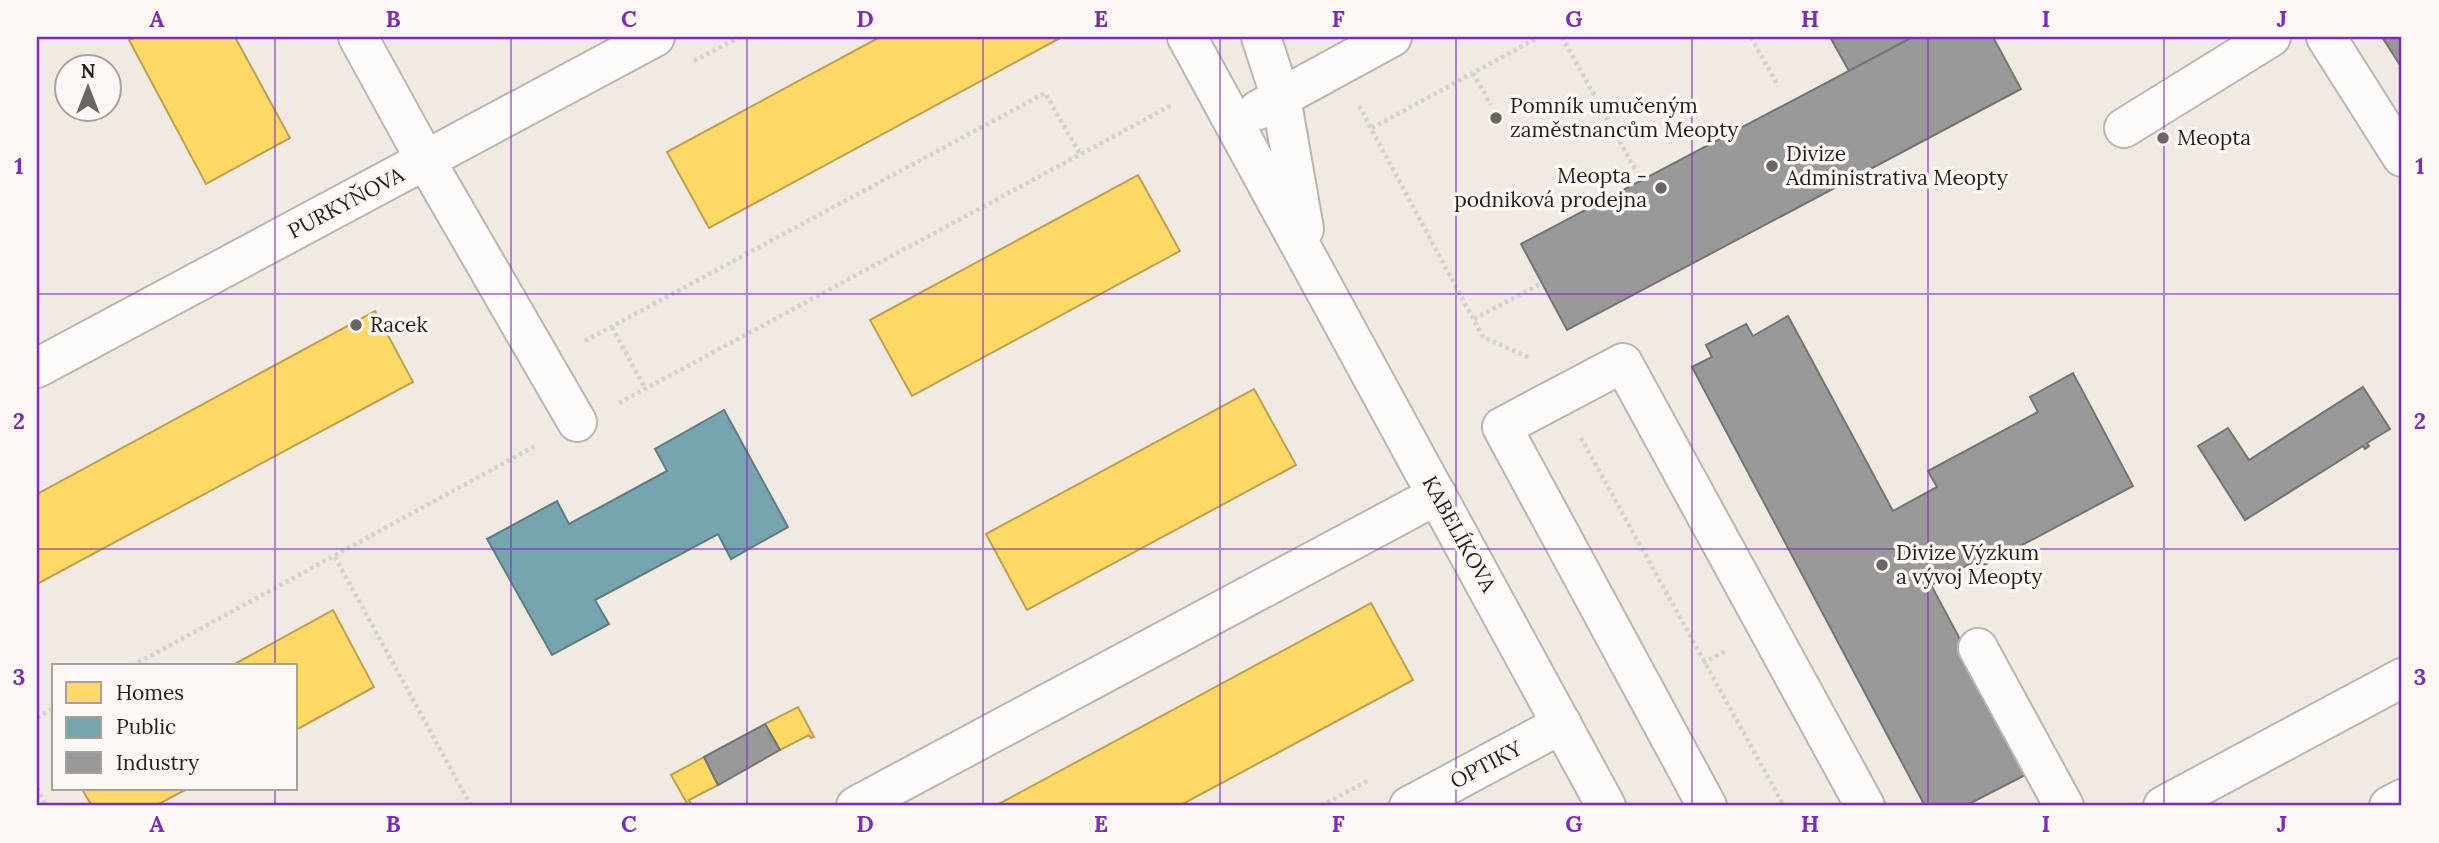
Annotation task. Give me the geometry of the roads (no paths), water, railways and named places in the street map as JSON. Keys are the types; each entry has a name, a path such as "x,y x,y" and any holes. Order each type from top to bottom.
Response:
{"street":[{"path":"358,37 426,161 577,422"},
{"name":"PURKYŇOVA","path":"37,368 655,37"},
{"name":"KABELÍKOVA","path":"1187,37 1606,806"},
{"name":"KABELÍKOVA","path":"1261,37 1281,98 1310,262"},
{"path":"1235,124 1392,37"},
{"path":"2124,128 2271,37"},
{"path":"2326,37 2402,157"},
{"path":"1707,806 1502,427 1623,363 1865,806"},
{"path":"856,806 1437,495"},
{"path":"1978,648 2064,806"},
{"path":"2163,806 2402,678"},
{"name":"OPTIKY","path":"1409,806 1562,724"},
{"path":"2389,806 2402,799"}],"place":[{"name":"Pomník umučeným zaměstnancům Meopty","path":"1496,118"},
{"name":"Meopta","path":"2163,138"},
{"name":"Divize Administrativa Meopty","path":"1772,166"},
{"name":"Meopta - podniková prodejna","path":"1661,188"},
{"name":"Racek","path":"356,325"},
{"name":"Divize Výzkum a vývoj Meopty","path":"1882,565"}]}
